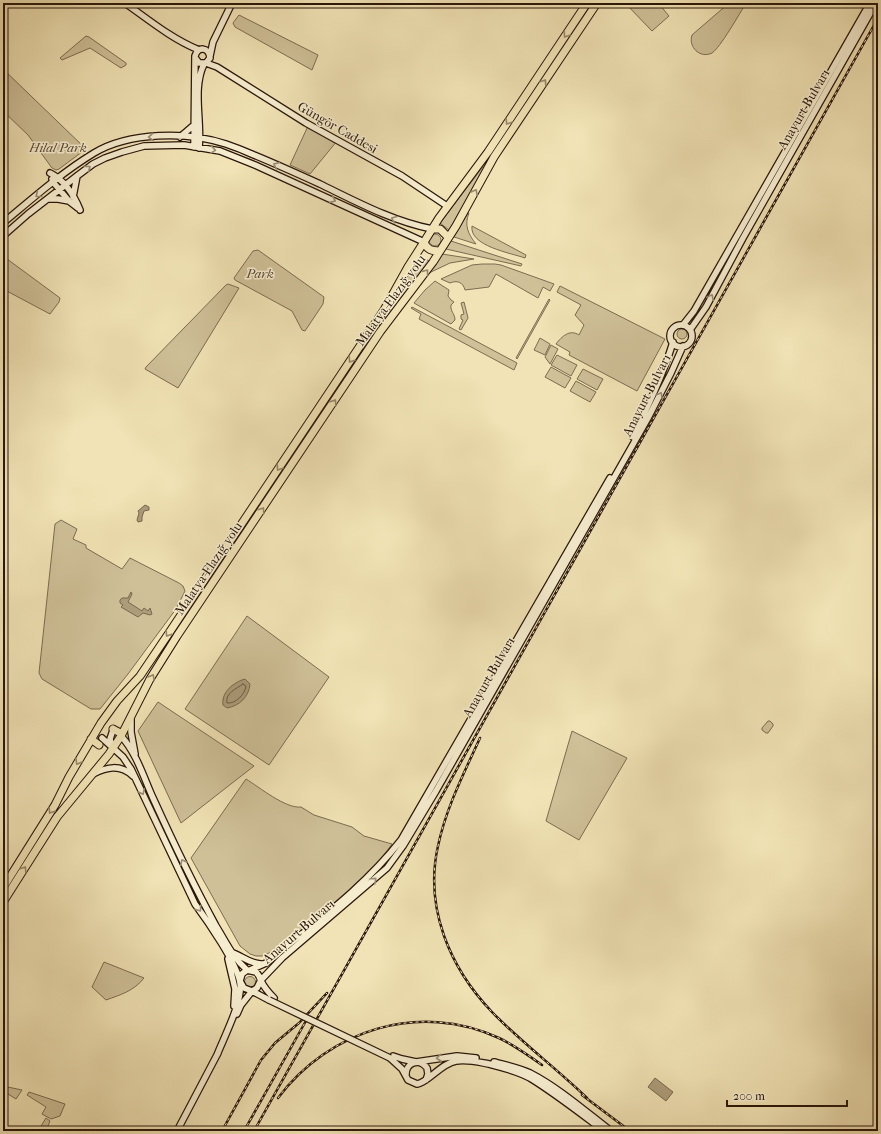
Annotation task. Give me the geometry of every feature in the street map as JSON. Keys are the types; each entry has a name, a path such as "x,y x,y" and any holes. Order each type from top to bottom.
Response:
{"highway":[{"path":"588,3 488,152 447,206 432,229 424,242 431,250 439,251 456,226 494,158 597,3"},
{"path":"432,229 440,229 448,237"},
{"name":"Malatya-Elazığ yolu","path":"3,888 55,805 91,739 117,701 140,676 171,630 384,310 424,242"},
{"name":"Malatya-Elazığ yolu","path":"3,902 57,817 113,749 131,718 150,679 176,636 380,332 430,267 439,251"},
{"path":"388,294 408,267"},
{"path":"113,730 121,735"},
{"path":"91,739 101,741"}],"main road":[{"name":"Güngör Caddesi","path":"125,3 187,45 200,50 206,50 217,67"},
{"path":"197,126 199,75 210,57 213,42 232,3"},
{"name":"Anayurt Bulvarı","path":"683,325 694,312 870,3"},
{"name":"Anayurt Bulvarı","path":"690,330 706,307 743,238 876,3"},
{"path":"197,147 196,58 200,50 213,42"},
{"name":"Güngör Caddesi","path":"187,45 199,63 205,63 217,67 306,123 402,176 447,206"},
{"path":"180,137 197,126"},
{"path":"197,126 205,134 216,141"},
{"path":"3,223 59,177 94,153 119,142 136,138 180,137 197,138 226,144 286,169 378,212 409,224 432,229"},
{"path":"3,236 93,164 105,158 144,146 184,145 220,151 255,165 424,242"},
{"path":"50,173 59,177 71,199 53,182 50,173"},
{"path":"71,199 77,176"},
{"path":"48,199 71,199"},
{"path":"678,326 687,326 690,330 692,334 691,340 687,345 677,345 672,342 671,336 673,330 678,326"},
{"name":"Anayurt Bulvarı","path":"249,970 266,963 347,897 375,870 401,840 633,438 659,382 672,342"},
{"name":"Anayurt Bulvarı","path":"261,980 282,958 380,874 395,858 403,846 648,418 683,346"},
{"path":"131,718 130,727 133,744 141,769"},
{"path":"113,730 110,739 113,749"},
{"path":"121,735 141,769 195,888 231,952 239,963 258,974 271,999"},
{"path":"101,741 113,749 126,761 195,904 224,948 236,970 240,983 244,988 271,999 392,1056 402,1060 423,1063 427,1068 428,1074 425,1080"},
{"path":"93,774 108,768 117,768 125,770 135,778"},
{"path":"224,948 235,989 232,1016"},
{"path":"231,952 251,963 266,963"},
{"path":"217,1055 239,1000 242,974 249,970"},
{"path":"177,1131 217,1055 241,1005 252,991 257,988 261,980"},
{"path":"392,1056 411,1082 417,1084 446,1065 455,1061 478,1062 496,1066 529,1078 546,1088 604,1131"},
{"path":"407,1077 406,1074 410,1064 457,1056 507,1065 529,1073 561,1093 611,1131"}],"green space":[{"path":"625,3 649,3 654,8 659,4 669,16 652,31"},
{"path":"729,3 746,3 716,50 708,54 699,53 693,48 691,39 692,35"},
{"path":"239,15 318,55 312,70 235,27 233,23"},
{"path":"86,36 126,63 126,65 121,68 90,48 62,60 60,58"},
{"name":"Hilal Park","path":"3,69 86,149 59,169 56,170 52,168 28,135 3,111"},
{"path":"308,126 337,141 310,174 290,165"},
{"path":"492,155 493,156 449,230 440,223"},
{"path":"468,213 468,229 476,244 454,237"},
{"path":"472,226 526,255 525,258 492,248 484,244 477,239 473,233"},
{"path":"435,234 439,236 441,240 439,244 435,246 431,244 429,240 431,236"},
{"path":"451,241 522,264 521,266 446,249"},
{"name":"Park","path":"258,250 324,297 323,304 305,331 302,330 292,311 235,280 234,278 253,251"},
{"path":"442,254 474,259 450,263 429,273"},
{"path":"419,255 429,261 379,327 377,327"},
{"path":"3,256 60,298 59,302 50,314 3,289"},
{"path":"472,265 501,265 554,284 550,291 543,287 538,298 496,274 489,287 465,290 463,285 459,282 450,283 441,279"},
{"path":"435,281 449,290 448,296 454,302 451,307 455,320 451,324 414,303"},
{"path":"228,284 239,288 178,388 145,369 226,285"},
{"path":"560,286 665,339 637,391 569,355 570,352 556,344 566,334 576,333 579,335 584,325 575,315 581,305 557,292"},
{"path":"549,299 550,300 517,359 516,358"},
{"path":"464,302 468,318 461,330 459,329 463,320 461,319 461,315 464,314 461,303"},
{"path":"412,307 517,363 514,370 419,319 421,314 411,308"},
{"path":"680,329 684,329 687,334 684,339 680,339 677,336 677,332"},
{"path":"540,338 550,344 545,355 534,350"},
{"path":"551,345 558,349 550,364 545,357"},
{"path":"557,355 577,365 571,376 551,365"},
{"path":"551,367 571,378 565,388 545,377"},
{"path":"583,369 603,379 597,390 577,379"},
{"path":"576,381 596,392 590,402 570,391"},
{"path":"61,520 77,529 73,539 86,545 86,548 122,569 130,558 179,583 183,586 185,591 176,609 100,709 91,709 42,679 39,673 55,524"},
{"path":"247,616 329,677 269,765 185,709"},
{"path":"158,702 254,766 181,823 138,731"},
{"path":"768,721 773,724 773,726 768,733 766,733 762,730 762,728"},
{"path":"572,731 627,758 579,840 546,821"},
{"path":"246,779 288,805 301,807 314,815 352,827 364,836 392,844 372,871 318,918 276,950 262,956 250,954 240,946 191,858"},
{"path":"104,962 144,978 131,989 106,1000 92,987"},
{"path":"250,976 254,978 256,982 254,986 250,988 246,986 244,982 246,978"},
{"path":"3,1086 22,1090 16,1099 3,1091"},
{"path":"29,1092 65,1104 60,1116 51,1119 42,1114 46,1107 27,1095"},
{"path":"46,1118 50,1121 46,1131 38,1131"}],"water":[{"path":"145,505 149,507 149,510 144,511 142,521 138,522 138,511"},
{"path":"131,592 132,594 128,602 142,611 144,608 148,611 150,608 152,614 150,615 143,613 138,617 121,607 123,605 120,603 120,600 122,598 128,598"},
{"path":"245,679 250,684 248,693 239,703 227,708 223,705 226,692 237,682"},
{"path":"655,1078 673,1092 666,1101 648,1087"}],"railway":[{"path":"254,1131 878,18"},
{"path":"480,738 451,804 441,832 438,846 435,869 435,892 438,914 444,936 464,976 477,995 492,1012 587,1098"},
{"path":"222,1131 261,1060 275,1043 299,1023 327,993"},
{"path":"244,1131 307,1019"},
{"path":"278,1098 299,1074 323,1055 349,1039 378,1029 407,1023 438,1022 469,1027 505,1041 542,1065"},
{"path":"582,1095 630,1131"}]}
